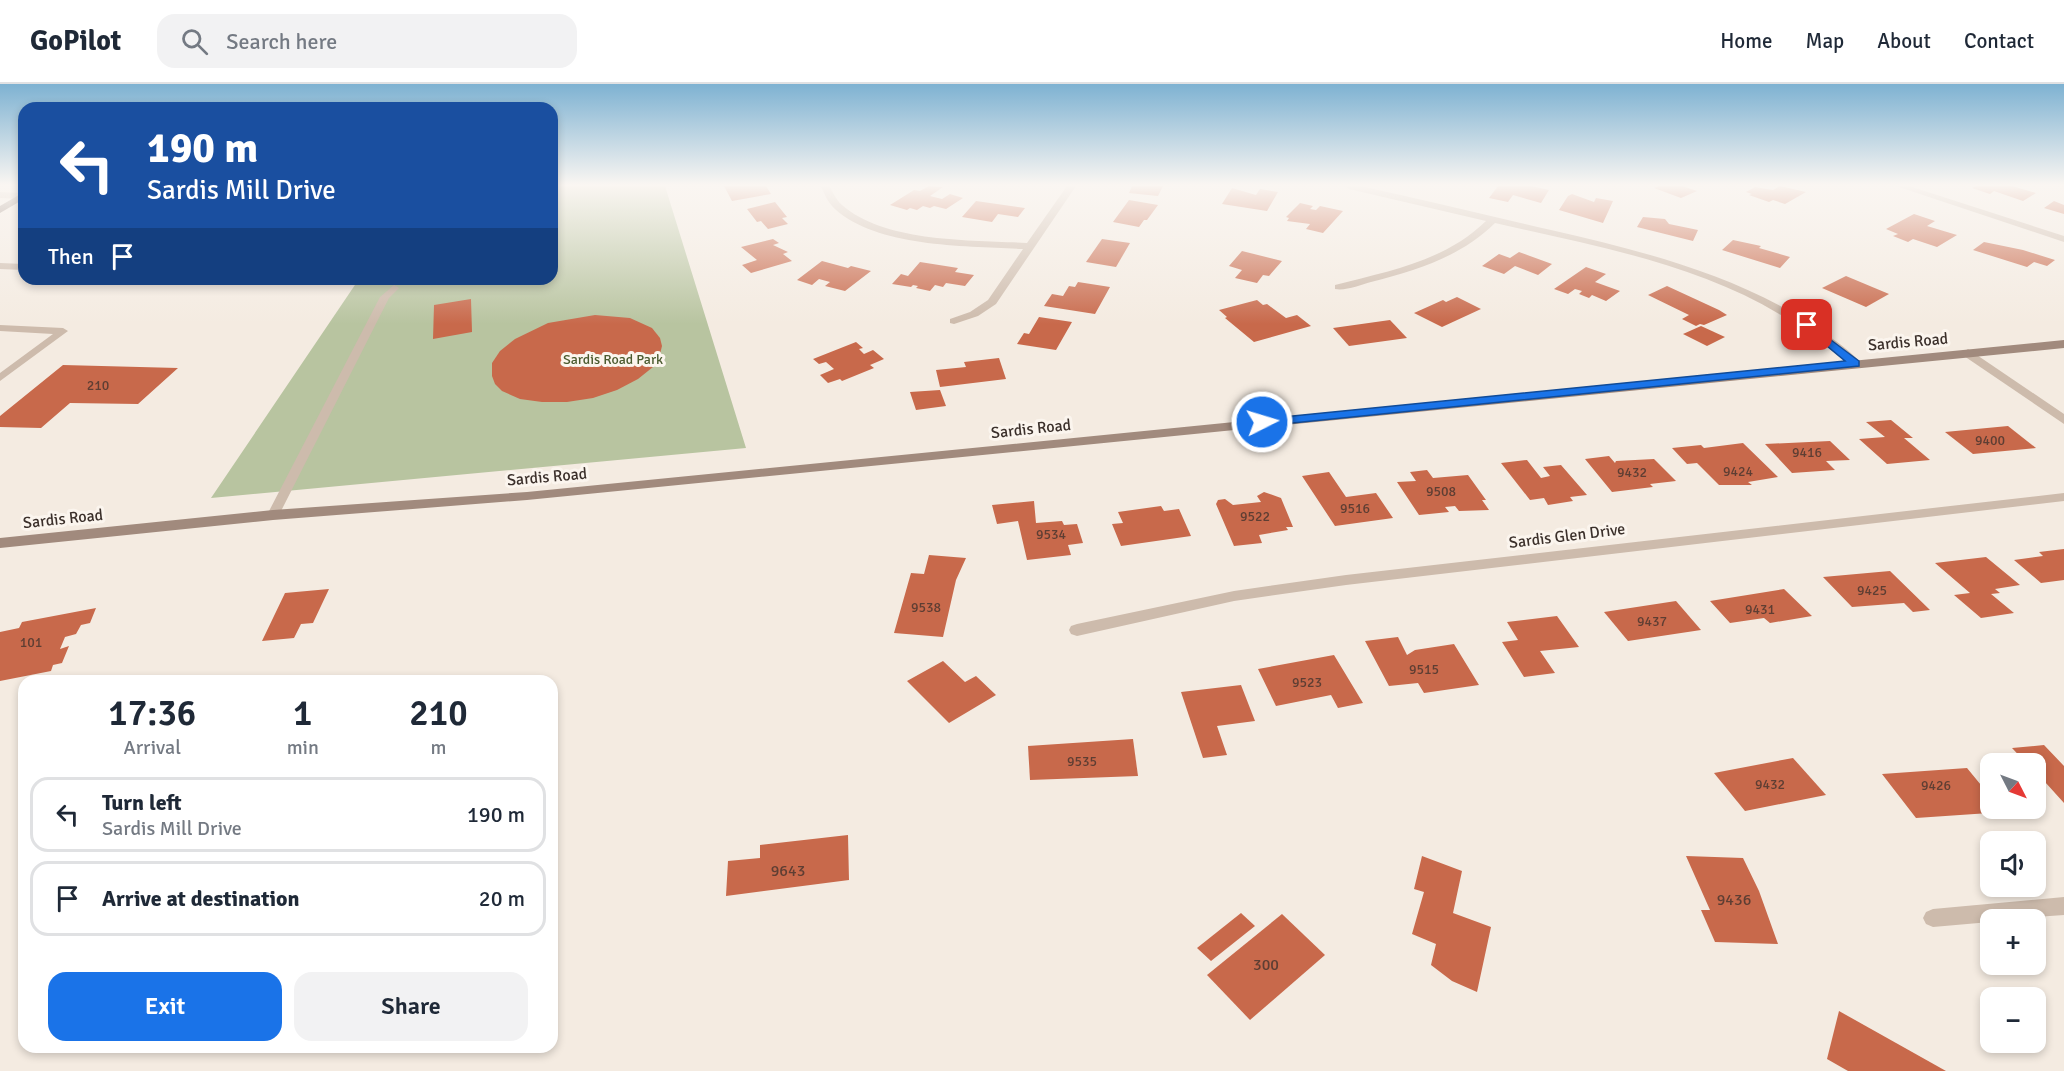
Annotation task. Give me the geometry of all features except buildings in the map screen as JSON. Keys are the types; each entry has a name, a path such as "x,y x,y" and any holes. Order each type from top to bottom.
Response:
{"main road":[{"name":"Sardis Road","path":"0,543 273,515 527,496 2064,344"}],"street":[{"path":"895,232 934,238 1031,246"},
{"path":"954,321 980,311 992,302 1040,232"},
{"path":"1339,287 1420,265 1454,252 1481,232"},
{"path":"1548,232 1644,255 1697,271 1748,291 1779,308 1833,344 1855,363"},
{"path":"2043,232 2064,239"},
{"path":"1968,353 2064,420"},
{"name":"Sardis Glen Drive","path":"1077,630 1216,600 1346,580 2064,497"},
{"path":"1933,918 2064,906"}],"lane":[{"path":"0,267 18,267"},
{"path":"273,515 385,297 394,288"},
{"path":"0,328 63,331 0,378"}],"green space":[{"name":"Sardis Road Park","path":"558,232 679,232 746,448 211,498 355,285 558,285"}],"route":[{"path":"1262,422 1855,363 1807,325"}]}
